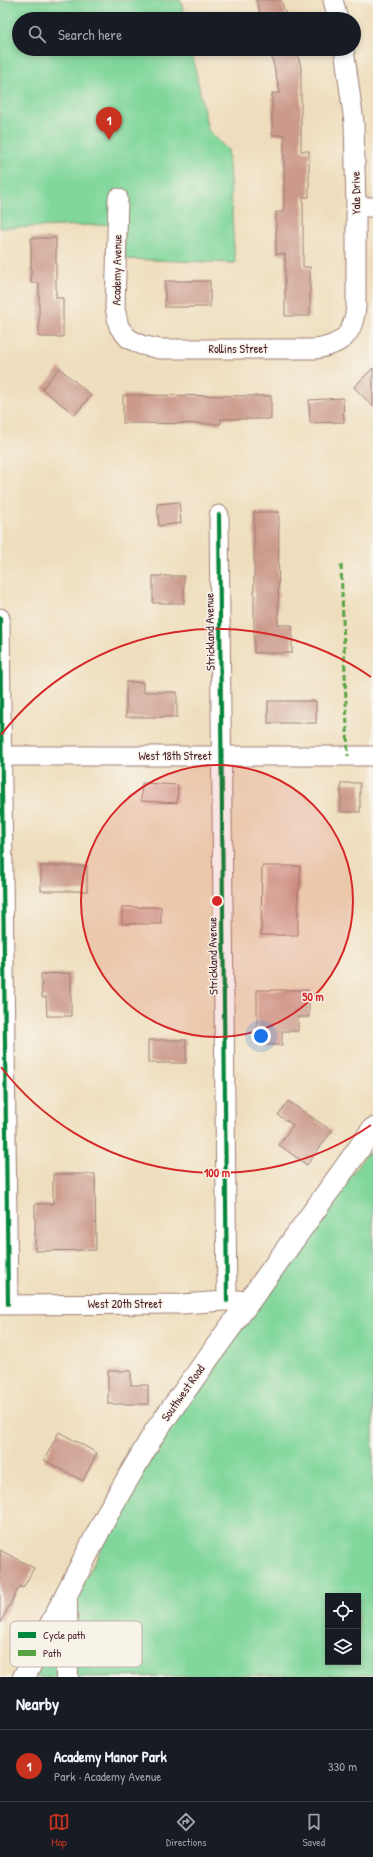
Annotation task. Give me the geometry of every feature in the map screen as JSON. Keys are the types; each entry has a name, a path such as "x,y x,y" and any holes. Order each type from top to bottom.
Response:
{"street":[{"path":"333,0 336,12"},
{"name":"Yale Drive","path":"345,56 365,207 354,323 347,336"},
{"name":"Academy Avenue","path":"118,198 115,308 119,327 128,338"},
{"name":"Rollins Street","path":"128,338 141,345 160,349 316,349 332,346 347,336"},
{"name":"Strickland Avenue","path":"219,515 227,1300"},
{"path":"0,618 4,1305"},
{"name":"West 18th Street","path":"0,756 373,756"},
{"name":"Southwest Road","path":"52,1621 110,1509 155,1432 373,1129"},
{"name":"West 20th Street","path":"4,1305 182,1304 250,1299"},
{"path":"66,1594 66,1621"},
{"name":"Southwest Road","path":"24,1677 29,1667"},
{"path":"67,1667 67,1677"}],"green space":[{"path":"0,0 181,0 184,12 12,12 12,56 192,56 208,130 228,150 235,263 123,259 125,224 0,228"},
{"path":"367,1153 373,1158 373,1675 76,1677 76,1667 142,1667 142,1621 75,1621 75,1599 126,1501 163,1438 254,1310 260,1309 259,1303"},
{"path":"40,1667 58,1667 58,1677 35,1677"}],"building":[{"path":"256,0 281,0 285,12 260,12"},
{"path":"272,56 298,56 301,67 301,151 309,151 309,197 303,197 303,267 310,267 310,316 285,316 285,254 276,254 276,212 284,212 284,135 272,135 272,93 280,93"},
{"path":"31,238 56,238 56,298 63,298 63,337 39,337 39,283 31,283"},
{"path":"165,281 210,281 210,307 165,307"},
{"path":"59,368 91,395 75,415 42,389"},
{"path":"373,368 373,407 354,387"},
{"path":"123,395 271,396 271,419 221,419 221,424 123,423"},
{"path":"343,398 344,422 310,423 309,400"},
{"path":"179,502 181,523 159,526 157,504"},
{"path":"254,512 279,512 278,625 292,625 292,653 254,653"},
{"path":"153,576 184,576 184,603 153,603"},
{"path":"126,682 143,682 143,692 177,692 177,717 126,717"},
{"path":"268,701 316,701 316,723 268,723"},
{"path":"142,783 178,785 177,803 141,801"},
{"path":"341,783 360,783 360,812 341,812"},
{"path":"41,866 87,866 87,891 41,891"},
{"path":"262,866 300,866 300,890 298,890 298,935 261,935"},
{"path":"122,907 161,907 161,924 122,924"},
{"path":"71,973 71,1016 47,1016 46,997 42,997 41,974"},
{"path":"257,990 309,990 309,1017 298,1017 298,1031 282,1031 282,1045 257,1045"},
{"path":"148,1040 186,1040 186,1063 148,1063"},
{"path":"288,1101 332,1131 307,1165 279,1145 293,1125 278,1115"},
{"path":"53,1174 95,1174 96,1250 35,1251 35,1204 53,1204"},
{"path":"108,1371 131,1371 131,1385 148,1385 148,1404 108,1404"},
{"path":"59,1432 97,1453 83,1481 44,1460"},
{"path":"0,1550 34,1568 23,1588 20,1586 0,1623"}],"marked path":[{"path":"341,565 348,756"}],"cycle path":[{"path":"219,515 227,1301"},
{"path":"0,618 8,1304"}],"place":[{"name":"Academy Manor Park","path":"109,140"}]}
